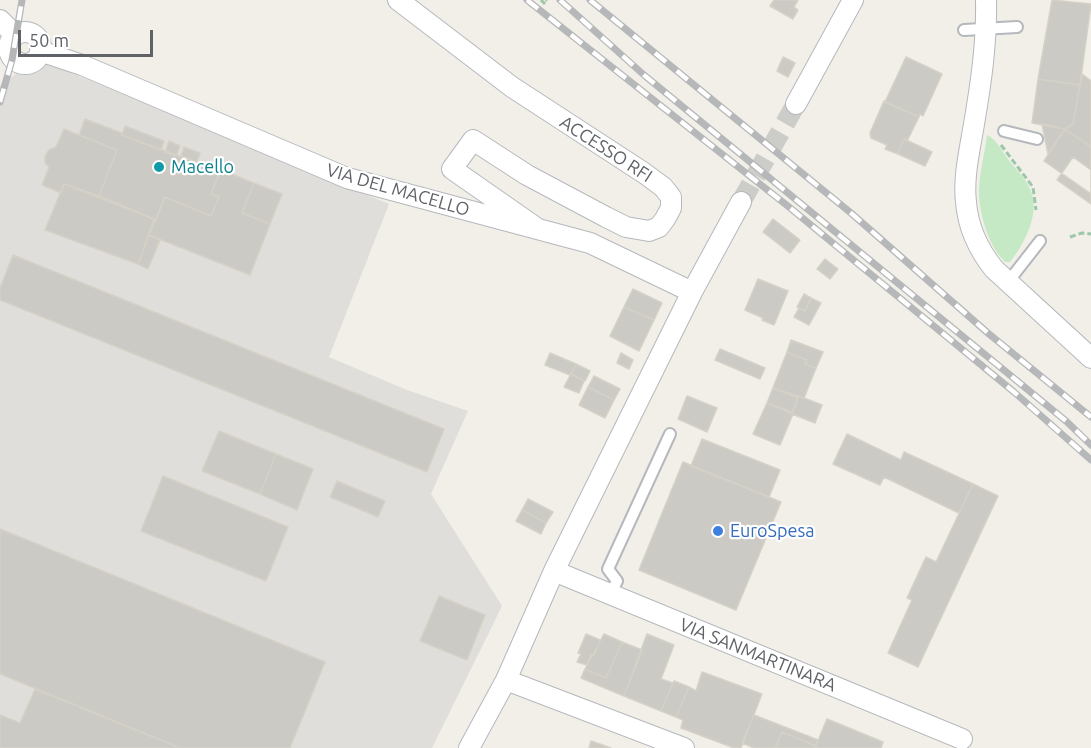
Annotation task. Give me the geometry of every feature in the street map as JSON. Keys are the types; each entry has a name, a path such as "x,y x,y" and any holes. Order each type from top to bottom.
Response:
{"street":[{"name":"ACCESSO RFI","path":"398,0 512,87 663,187 671,197 671,208 659,227 649,231 626,227 527,175 473,140 452,166 454,171 538,229"},
{"path":"796,104 852,0"},
{"path":"986,0 983,68 967,168 965,201 971,232 981,253 994,269 1091,358"},
{"path":"0,20 15,35 11,39 7,65 29,64 34,61 40,51"},
{"name":"VIA DEL MACELLO","path":"15,35 31,33 39,41 40,51 82,65 347,178 590,243 692,292"},
{"path":"469,748 506,680 554,572 692,292 741,202"},
{"name":"VIA SANMARTINARA","path":"554,572 963,739"},
{"path":"506,680 684,748"}],"lane":[{"path":"964,30 1017,27"},
{"path":"1004,132 1037,139"},
{"path":"1008,282 1040,241"},
{"path":"610,595 617,581 608,569 670,434"}],"path":[{"path":"541,0 546,2"},
{"path":"1070,237 1082,233 1091,234"}],"shaded area":[{"path":"47,63 389,204 329,357 407,390 468,411 431,494 502,606 432,748 0,748 0,86 18,72"}],"green space":[{"path":"987,135 996,142 1023,177 1033,198 1034,207 1030,227 1010,262 1005,262 994,248 982,214 979,189"}],"building":[{"path":"774,0 798,0 794,7 798,10 793,19 770,6"},
{"path":"1052,0 1091,4 1080,85 1038,79"},
{"path":"783,57 795,63 788,77 777,71"},
{"path":"906,57 942,74 923,116 920,114 919,117 885,102"},
{"path":"1082,74 1091,81 1091,147 1065,129 1073,124"},
{"path":"1038,79 1080,85 1073,124 1065,129 1032,123"},
{"path":"884,101 919,117 907,141 904,139 898,154 885,149 887,145 871,138 870,133"},
{"name":"Macello","path":"85,119 220,171 211,194 219,197 211,216 165,197 156,220 99,196 117,150 79,135"},
{"path":"1042,124 1065,129 1048,154"},
{"path":"125,126 164,141 161,150 122,135"},
{"path":"64,129 117,150 99,196 64,184 61,193 42,185 49,167 45,163 45,156 49,150 56,147"},
{"path":"1065,129 1091,147 1091,194 1044,161"},
{"path":"904,139 932,152 925,166 898,154"},
{"path":"169,141 180,146 176,156 165,152"},
{"path":"184,147 200,153 197,162 181,156"},
{"path":"1073,157 1091,170 1091,204 1057,180"},
{"path":"221,170 254,183 242,213 270,224 250,275 149,235 165,197 211,216 219,197 211,194"},
{"path":"254,183 282,194 270,224 242,213"},
{"path":"64,184 154,219 138,264 45,230"},
{"path":"773,219 800,240 790,253 763,232"},
{"path":"149,235 160,240 148,269 138,264"},
{"path":"13,255 444,429 427,472 0,300 0,288"},
{"path":"825,259 838,269 830,279 817,269"},
{"path":"758,279 788,291 774,325 745,310"},
{"path":"633,289 662,303 654,320 624,307"},
{"path":"804,294 811,298 805,311 797,307"},
{"path":"811,298 821,303 809,325 794,317 799,308 805,311"},
{"path":"624,307 654,320 639,351 610,336"},
{"path":"791,340 823,352 816,368 805,364 807,360 787,352"},
{"path":"720,349 765,368 760,379 715,360"},
{"path":"787,352 807,360 805,364 816,368 804,398 773,388"},
{"path":"550,353 576,364 570,375 545,365"},
{"path":"621,353 633,360 629,369 617,363"},
{"path":"576,364 590,371 585,381 571,374"},
{"path":"571,374 584,381 579,393 564,387"},
{"path":"594,376 620,389 614,400 588,387"},
{"path":"588,387 614,400 605,418 579,405"},
{"path":"773,388 798,398 792,412 767,403"},
{"path":"687,396 717,408 707,432 678,419"},
{"path":"799,396 822,405 815,423 792,414"},
{"path":"767,403 793,414 780,445 753,434"},
{"path":"219,431 276,454 260,494 202,471"},
{"path":"847,434 901,460 904,452 973,484 959,513 884,477 880,485 833,464"},
{"path":"702,439 780,470 769,497 691,466"},
{"path":"276,454 313,469 297,510 260,494"},
{"path":"683,462 781,502 736,610 639,570"},
{"path":"163,476 288,527 266,581 141,531"},
{"path":"337,481 385,501 378,517 330,497"},
{"path":"973,484 998,496 918,667 888,653 912,600 907,598 926,557 936,562"},
{"path":"528,499 553,512 546,523 522,510"},
{"path":"522,510 546,523 541,534 516,521"},
{"path":"0,529 325,662 290,748 180,748 0,674"},
{"path":"439,596 485,615 467,660 420,641"},
{"path":"586,634 600,640 594,656 591,654 587,665 577,662 581,654 578,653"},
{"path":"604,634 622,642 606,678 585,669"},
{"path":"647,634 674,645 661,679 673,683 661,711 624,696"},
{"path":"622,642 642,650 624,696 581,678 585,669 606,678"},
{"path":"702,672 762,694 741,748 734,748 681,728 683,720 676,717 689,687 696,691"},
{"path":"674,681 689,687 676,717 661,711"},
{"path":"35,689 180,748 0,748 0,715 20,723"},
{"path":"754,715 818,740 816,746 782,732 775,748 754,748 742,743"},
{"path":"827,719 883,742 881,748 815,748"},
{"path":"782,732 816,746 815,748 775,748"},
{"path":"591,741 611,748 589,748"}],"tunnel":[{"path":"741,202 796,104"}],"railway":[{"path":"0,102 12,60 22,0"},
{"path":"527,0 789,207 1014,392 1091,460"},
{"path":"560,0 644,75 1066,421 1091,445"},
{"path":"590,0 851,213 989,334 1091,417"}],"place":[{"name":"Macello","path":"159,167"},
{"name":"EuroSpesa","path":"718,531"}]}
